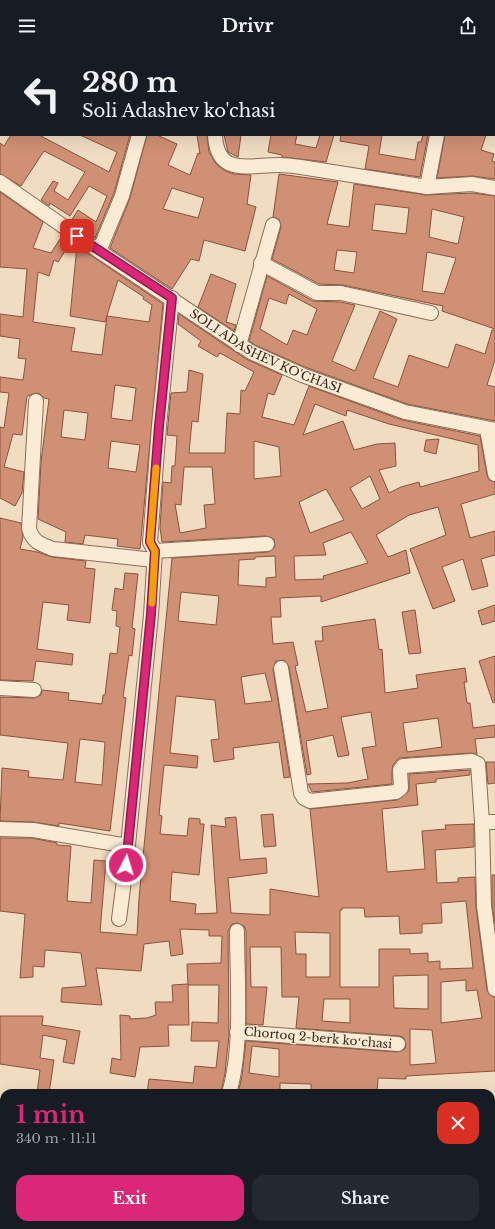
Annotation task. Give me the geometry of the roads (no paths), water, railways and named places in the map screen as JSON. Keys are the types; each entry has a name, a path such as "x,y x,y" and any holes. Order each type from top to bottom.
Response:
{"street":[{"path":"98,251 122,196 139,136"},
{"path":"215,136 217,153 226,162 233,165 252,167 281,165 294,166 428,187 468,184 495,188"},
{"path":"428,187 437,136"},
{"name":"SOLI ADASHEV KO'CHASI","path":"0,182 98,251 172,298 251,352 302,375 405,412 491,430"},
{"path":"239,345 273,225"},
{"path":"261,263 317,293 341,293 431,313"},
{"path":"119,920 128,846 151,614 154,555 150,542 159,426 172,298"},
{"path":"36,401 29,529 33,540 53,549 154,555 267,544"},
{"path":"491,430 495,474"},
{"path":"281,668 301,793 304,798 310,801 396,792 401,788 400,770 403,766 472,761 478,764 489,822 484,906 495,989"},
{"path":"0,688 34,690"},
{"path":"0,829 33,830 128,846"},
{"name":"Chortoq 2-berk koʻchasi","path":"230,1089 233,1081 237,1032 237,932"},
{"name":"Chortoq 2-berk koʻchasi","path":"237,1032 398,1044"}]}
